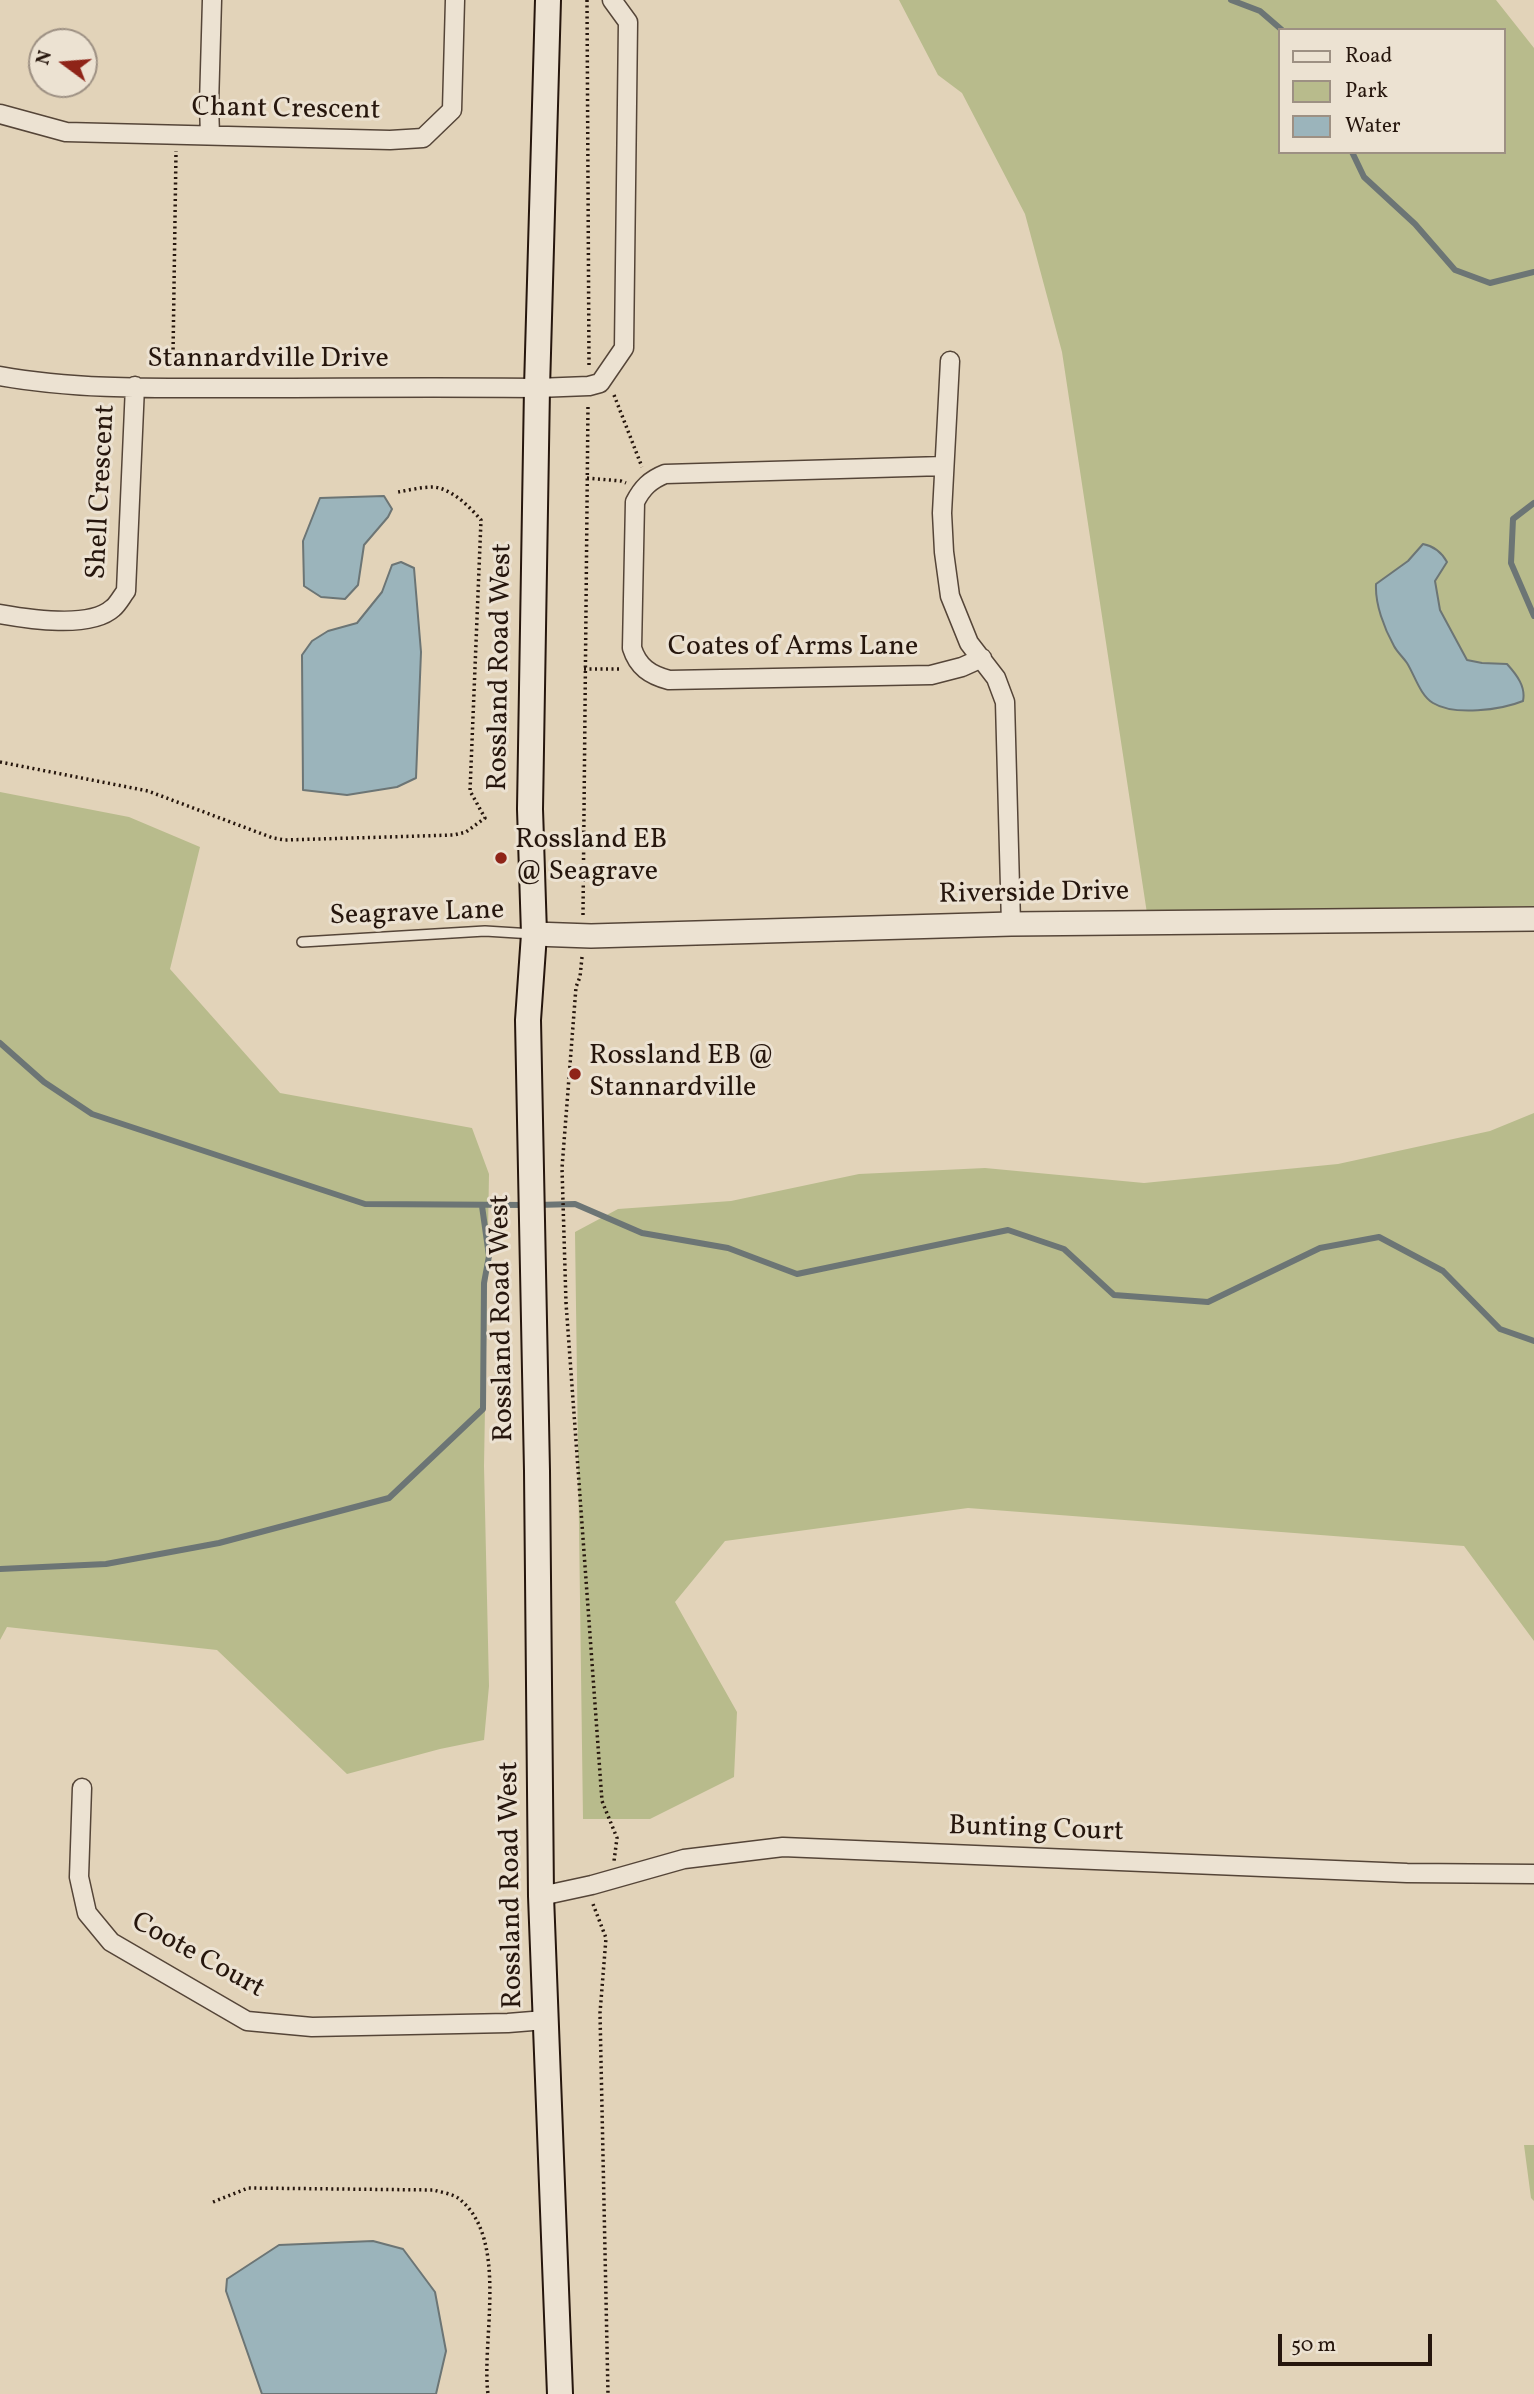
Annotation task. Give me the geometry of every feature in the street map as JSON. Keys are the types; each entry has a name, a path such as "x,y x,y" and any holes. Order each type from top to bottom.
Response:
{"main road":[{"name":"Rossland Road West","path":"548,0 537,388 530,809 534,934 528,1020 534,1281 541,1896 560,2394"}],"street":[{"path":"210,135 212,0"},
{"name":"Chant Crescent","path":"0,114 65,132 390,140 423,138 452,110 455,0"},
{"path":"537,388 589,386 600,383 624,348 628,22 612,0"},
{"path":"950,361 944,466 944,552 950,596 969,643 996,678 1005,702 1011,924"},
{"name":"Stannardville Drive","path":"0,376 40,382 135,387 537,388"},
{"name":"Shell Crescent","path":"0,614 26,618 88,620 112,610 126,591 135,387"},
{"path":"645,487 666,474 944,466"},
{"name":"Coates of Arms Lane","path":"645,487 635,502 632,648 643,669 668,680 931,675 962,667 982,658"},
{"name":"Riverside Drive","path":"534,934 583,936 1011,924 1534,919"},
{"name":"Coote Court","path":"82,1788 79,1877 87,1913 111,1941 247,2021 312,2027 545,2020"},
{"name":"Bunting Court","path":"541,1896 592,1885 684,1859 783,1847 1407,1873 1534,1874"}],"lane":[{"name":"Seagrave Lane","path":"302,942 485,931 534,934"}],"path":[{"path":"587,0 589,386 583,936 580,976 576,987 562,1168 566,1303 602,1801 617,1839 614,1862 590,1866 593,1902 606,1938 600,2013 608,2394"},
{"path":"173,355 176,134"},
{"path":"606,374 645,487"},
{"path":"587,478 621,481 645,487"},
{"path":"0,762 148,791 273,838 285,840 454,835 466,832 485,818 470,791 481,520 471,508 443,489 434,487 398,492"},
{"path":"584,669 617,671 637,661"},
{"path":"213,2202 248,2188 433,2190 458,2197 473,2215 485,2242 490,2288 488,2394"}],"green space":[{"path":"899,0 1496,0 1534,48 1534,906 1148,920 1062,352 1025,214 962,93 938,75"},
{"path":"0,792 129,817 200,847 170,969 280,1093 472,1128 489,1174 484,1466 489,1686 484,1740 347,1774 217,1650 7,1627 0,1640"},
{"path":"1534,1113 1534,1641 1464,1546 968,1508 725,1541 675,1602 737,1712 734,1777 650,1819 583,1819 575,1232 618,1209 731,1201 859,1174 985,1168 1144,1183 1338,1164 1490,1131"},
{"path":"1524,2145 1534,2145 1534,2201 1531,2198"}],"water":[{"path":"384,496 392,509 364,545 358,585 345,599 321,597 304,586 303,541 320,498"},
{"path":"1423,544 1437,550 1447,562 1435,581 1440,610 1467,660 1507,664 1520,681 1523,701 1490,709 1453,709 1433,703 1421,690 1387,632 1379,608 1376,584 1408,561"},
{"path":"401,562 414,568 421,652 416,778 397,787 347,795 303,790 302,655 312,641 328,631 357,623 382,592 392,565"},
{"path":"373,2241 403,2249 435,2292 446,2351 436,2394 262,2394 226,2291 227,2279 279,2245"}],"waterway":[{"path":"1231,0 1260,11 1280,28"},
{"path":"1353,154 1364,177 1415,224 1455,270 1490,283 1534,272"},
{"path":"1534,503 1513,519 1511,563 1534,616"},
{"path":"0,1043 44,1082 92,1114 365,1204 526,1205"},
{"path":"537,1205 575,1204 642,1233 728,1248 797,1274 1008,1230 1064,1249 1114,1295 1208,1302 1320,1248 1379,1237 1443,1271 1500,1329 1534,1341"},
{"path":"0,1569 106,1564 219,1543 389,1498 483,1409 484,1283 489,1256 482,1206"}],"place":[{"name":"Rossland EB @ Seagrave","path":"501,858"},
{"name":"Rossland EB @ Stannardville","path":"575,1074"}]}
